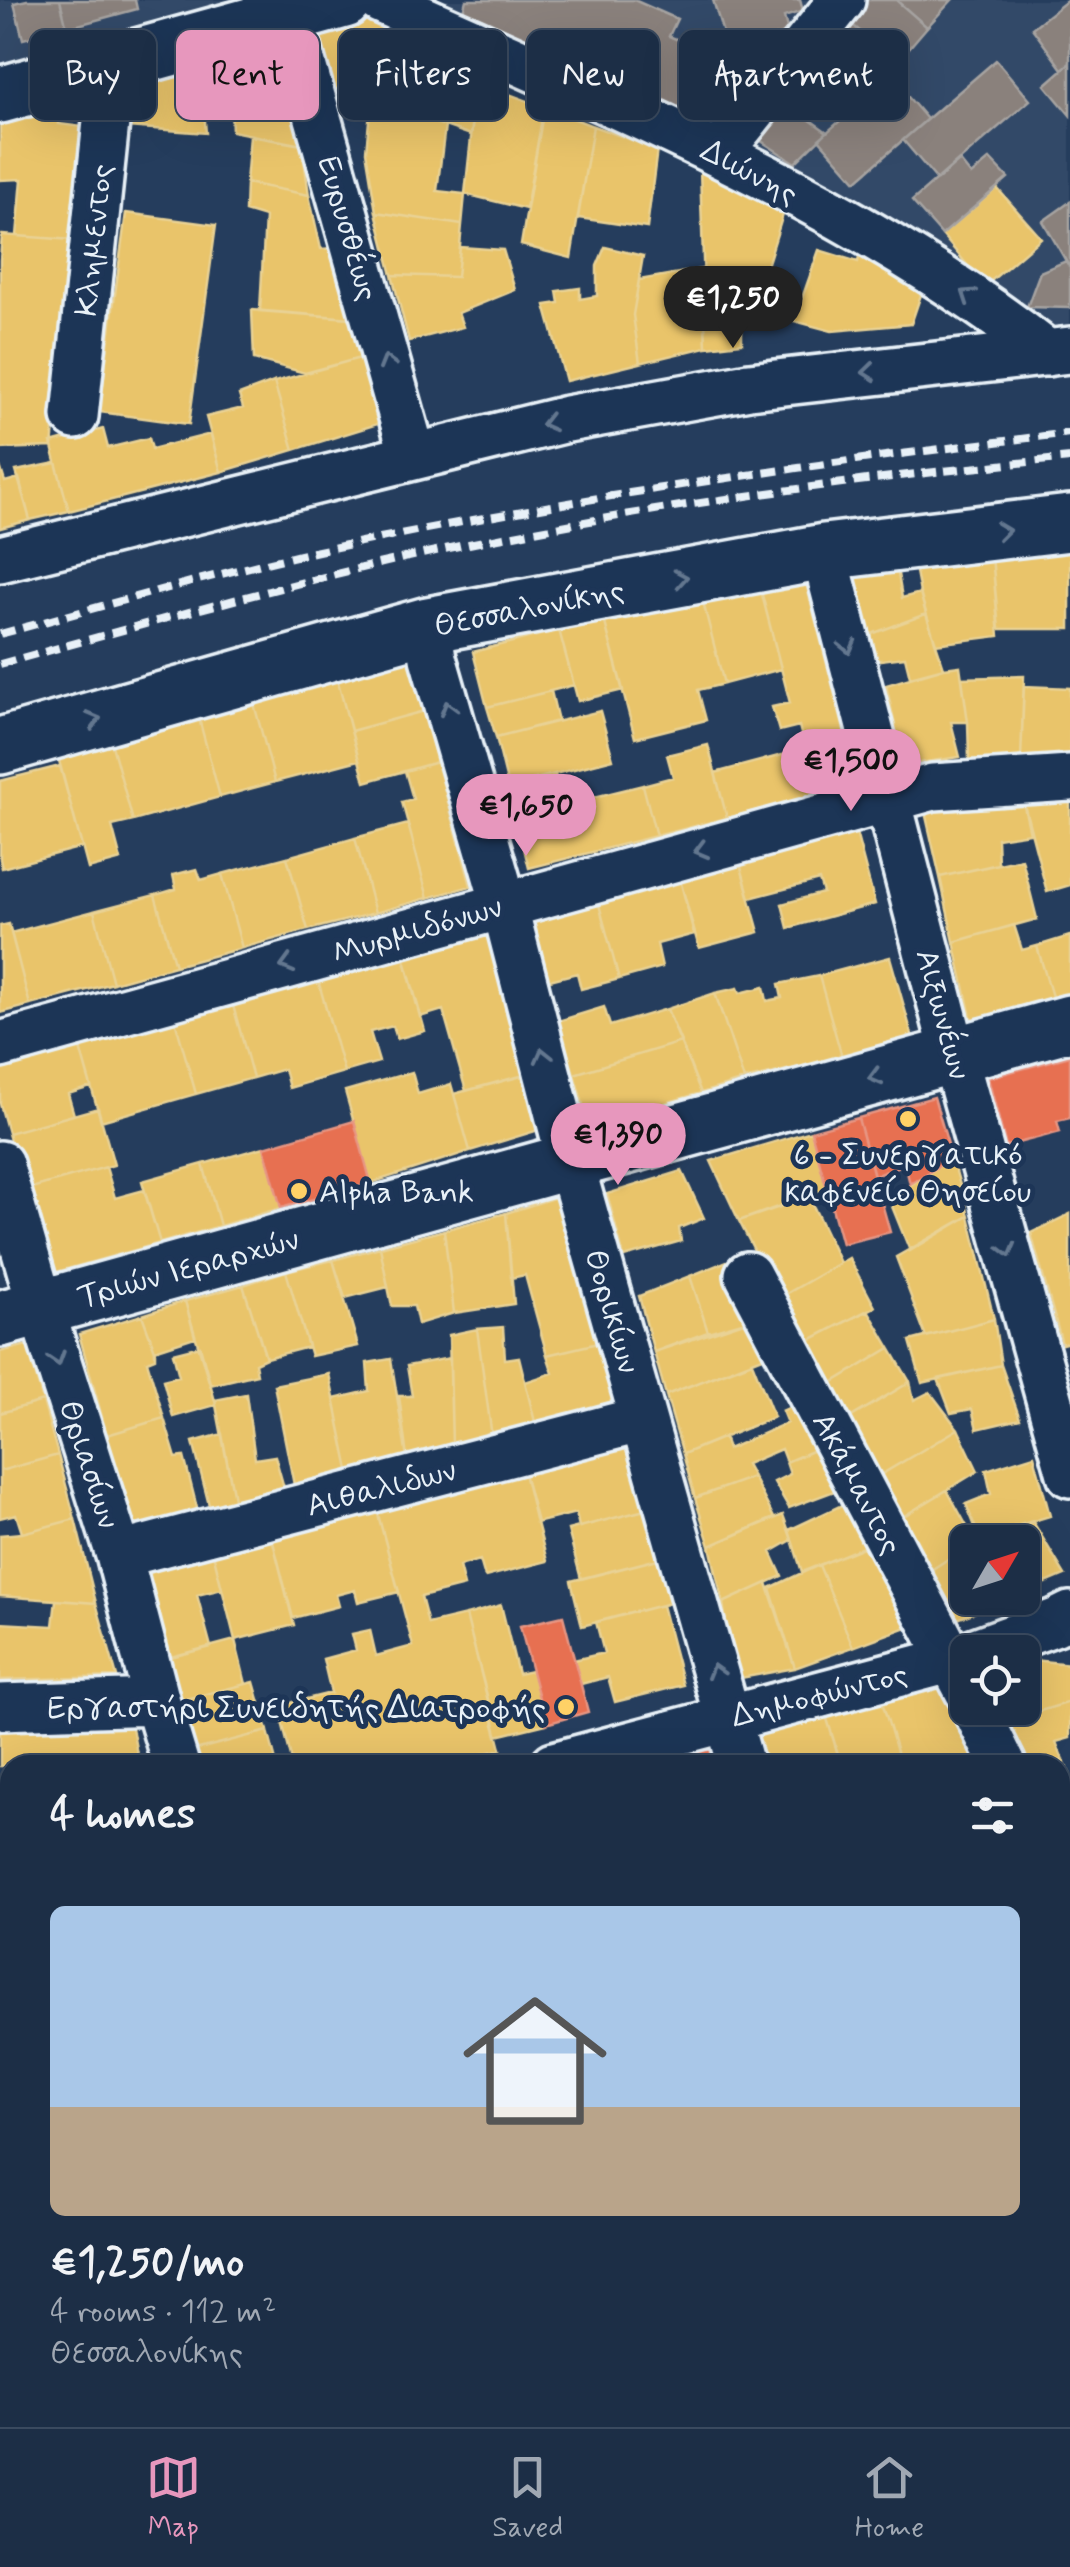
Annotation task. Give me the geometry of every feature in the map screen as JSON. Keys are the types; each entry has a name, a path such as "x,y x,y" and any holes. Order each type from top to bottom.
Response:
{"street":[{"path":"156,51 287,8 344,0"},
{"name":"Διώνης","path":"380,0 720,153 925,266 1058,352"},
{"path":"720,153 842,0"},
{"name":"Ευρυσθέως","path":"287,8 414,456"},
{"path":"0,95 30,87"},
{"name":"Κλημεντος","path":"74,416 106,120"},
{"path":"0,559 567,419 748,386 1058,352"},
{"name":"Θεσσαλονίκης","path":"0,746 428,625 824,552 1070,524"},
{"name":"Αιξωνέων","path":"824,552 954,1055 1070,1474"},
{"name":"Θορικίων","path":"428,625 433,658 504,904 570,1161 738,1755"},
{"name":"Μυρμιδόνων","path":"0,1045 933,787 1070,778"},
{"name":"Τριών Ιεραρχών","path":"20,1313 1070,1024"},
{"name":"Θριασίων","path":"0,1164 20,1313 119,1554 173,1755"},
{"name":"Ακάμαντος","path":"748,1275 950,1638"},
{"name":"Αιθαλιδων","path":"119,1554 643,1419"},
{"name":"Δημοφώντος","path":"1028,1635 1070,1615"},
{"name":"Δημοφώντος","path":"590,1755 728,1717 950,1668"},
{"path":"0,1708 156,1702"},
{"path":"983,1725 998,1755"}],"shaded area":[{"path":"0,0 243,0 136,30 30,30 30,60 0,68"},
{"path":"401,0 1070,0 1070,338 1050,339 631,120 659,120 659,30 527,30 527,66 507,55 507,30 458,30"}],"building: Homes":[{"path":"351,12 393,30 339,30 339,90 328,86 319,51 319,30 313,28"},
{"path":"176,59 176,120 205,120 206,133 128,127 128,120 156,120 156,64"},
{"path":"507,93 527,101 527,120 542,120 526,209 465,194 473,120 507,120"},
{"path":"13,103 30,105 30,120 60,120 59,124 83,127 73,240 17,236 22,179 0,180 0,113"},
{"path":"232,120 295,120 302,145 232,131"},
{"path":"369,120 427,120 445,126 437,191 465,194 462,225 376,212 366,151"},
{"path":"427,120 473,120 471,135"},
{"path":"542,120 578,120 593,126 571,258 521,245"},
{"path":"593,126 657,149 647,228 578,218"},
{"path":"250,136 302,145 309,195 246,183"},
{"path":"700,169 785,208 762,282 742,281 742,343 706,347"},
{"path":"246,183 309,195 321,249 333,248 351,318 260,311 265,217 245,211"},
{"path":"997,188 1041,238 985,286 942,235"},
{"path":"376,212 462,225 457,277 392,275"},
{"path":"126,213 216,225 189,424 99,412"},
{"path":"2,235 73,240 52,447 0,449"},
{"path":"460,247 503,250 515,290 458,313 463,327 409,341 392,275 457,277"},
{"path":"605,247 643,256 633,315 640,363 566,381 545,305 559,303 557,291 580,288 580,299 597,296 597,266"},
{"path":"861,248 927,277 911,324 832,331 794,321 819,250 858,262"},
{"path":"702,269 706,347 640,363 633,315 639,280"},
{"path":"252,310 351,318 360,358 305,373 254,359"},
{"path":"360,358 381,423 294,450 274,382"},
{"path":"274,382 294,450 221,472 206,417 243,408 239,395"},
{"path":"103,429 108,448 149,438 152,449 211,434 221,472 69,511 51,443"},
{"path":"56,463 69,511 30,520 16,471"},
{"path":"0,466 5,482 19,478 30,520 0,528"},
{"path":"1070,548 1070,629 999,629 992,556"},
{"path":"992,556 999,636 936,644 914,561"},
{"path":"802,568 858,784 727,818 715,773 805,749 799,726 779,731 772,707 790,703 758,579"},
{"path":"897,568 902,598 920,593 926,614 866,636 846,569"},
{"path":"758,579 781,669 724,684 701,594"},
{"path":"701,594 724,684 698,690 706,720 635,738 604,619"},
{"path":"926,614 944,668 910,677 905,657 873,661 866,636"},
{"path":"604,619 623,690 578,701 559,630"},
{"path":"559,630 574,685 487,707 473,652"},
{"path":"409,659 424,711 351,731 337,678"},
{"path":"960,666 968,722 951,722 960,757 904,765 886,685"},
{"path":"1024,676 1021,759 969,760 962,678"},
{"path":"337,678 359,760 275,782 253,700"},
{"path":"1024,686 1070,688 1070,757 1021,759"},
{"path":"551,691 558,721 496,737 487,707"},
{"path":"253,700 275,782 220,797 198,715"},
{"path":"424,711 437,762 365,782 351,731"},
{"path":"600,711 613,759 508,786 496,737"},
{"path":"198,715 220,797 133,821 110,738"},
{"path":"110,738 133,821 112,826 121,860 88,869 57,753"},
{"path":"708,745 727,818 656,836 643,785 673,777 667,755"},
{"path":"437,762 471,886 428,898 402,802 413,799 405,771"},
{"path":"60,766 82,847 2,868 0,781"},
{"path":"555,774 562,805 643,785 656,836 529,868 508,786"},
{"path":"1021,793 1070,795 1070,885 1047,892"},
{"path":"1021,793 1030,833 997,838 998,864 940,877 922,799"},
{"path":"408,824 428,898 375,913 355,838"},
{"path":"855,829 875,904 788,928 782,904 823,893 819,880 750,898 739,860"},
{"path":"355,838 375,913 308,930 287,857"},
{"path":"287,857 308,930 242,948 222,874"},
{"path":"1022,859 1037,919 954,942 940,877"},
{"path":"739,860 759,932 699,948 679,876"},
{"path":"197,869 201,880 222,874 242,948 175,966 155,895 176,889 173,875"},
{"path":"679,876 694,934 657,944 662,967 619,979 597,897"},
{"path":"155,895 175,966 113,983 94,911"},
{"path":"597,897 619,979 581,989 577,973 546,981 529,916"},
{"path":"94,911 113,983 30,1005 11,933"},
{"path":"9,924 30,1005 0,1013 0,926"},
{"path":"492,925 533,1073 466,1091 443,1010 420,1017 402,949"},
{"path":"1014,925 1022,950 1037,946 1053,1000 972,1021 954,942"},
{"path":"1070,936 1070,995 1053,1000 1037,946"},
{"path":"402,949 425,1031 397,1039 393,1026 370,1032 379,1062 344,1072 316,973"},
{"path":"890,957 913,1038 842,1057 819,976"},
{"path":"316,973 344,1072 289,1088 284,1069 253,1078 231,998"},
{"path":"819,976 842,1057 744,1080 715,993 738,988 740,993 764,987 767,1001 782,998 779,984"},
{"path":"715,993 744,1080 701,1093 667,1009"},
{"path":"231,998 253,1078 196,1094 173,1013"},
{"path":"604,1007 610,1026 667,1009 681,1042 574,1074 558,1021"},
{"path":"173,1013 196,1094 101,1121 78,1041"},
{"path":"78,1041 91,1087 68,1094 74,1115 8,1133 0,1104 0,1063"},
{"path":"681,1042 701,1093 589,1124 574,1074"},
{"path":"412,1072 418,1094 451,1084 470,1151 371,1183 345,1091"},
{"path":"524,1075 539,1130 470,1151 454,1094"},
{"path":"98,1108 114,1165 24,1190 8,1133"},
{"path":"811,1131 827,1189 739,1221 711,1161"},
{"path":"264,1147 281,1208 220,1226 203,1164"},
{"path":"952,1158 969,1216 910,1251 889,1199"},
{"path":"203,1164 220,1226 160,1243 142,1181"},
{"path":"106,1167 115,1198 144,1190 160,1243 49,1274 24,1190"},
{"path":"682,1171 704,1218 679,1228 681,1241 624,1257 607,1194"},
{"path":"566,1194 602,1342 547,1355 525,1275 511,1278 506,1213"},
{"path":"809,1197 840,1263 779,1298 739,1221"},
{"path":"506,1213 514,1304 454,1313 444,1230"},
{"path":"1070,1214 1070,1342 1062,1344 1031,1233"},
{"path":"969,1216 994,1319 926,1337 896,1257"},
{"path":"444,1230 454,1313 418,1324 414,1306 392,1306 380,1247"},
{"path":"380,1247 388,1287 345,1298 333,1260"},
{"path":"849,1258 875,1307 804,1343 779,1298"},
{"path":"333,1260 358,1346 311,1356 286,1271"},
{"path":"727,1261 756,1318 708,1332 690,1276"},
{"path":"286,1271 308,1347 266,1358 243,1285"},
{"path":"690,1276 708,1332 654,1352 639,1296"},
{"path":"243,1285 266,1358 255,1363 257,1374 210,1385 185,1301"},
{"path":"185,1301 195,1337 155,1350 142,1315"},
{"path":"868,1310 890,1348 827,1386 804,1343"},
{"path":"142,1315 155,1350 155,1358 147,1361 164,1418 107,1435 79,1334"},
{"path":"756,1318 773,1353 666,1395 654,1352"},
{"path":"994,1319 1001,1365 922,1383 910,1341"},
{"path":"503,1327 505,1359 519,1357 536,1426 492,1437 477,1329"},
{"path":"477,1329 492,1437 452,1445 449,1335"},
{"path":"602,1342 614,1410 536,1426 525,1382 553,1373 547,1355"},
{"path":"27,1345 43,1401 0,1413 0,1352"},
{"path":"200,1346 216,1405 173,1417 163,1380 179,1376 173,1353"},
{"path":"890,1348 910,1382 848,1419 827,1386"},
{"path":"450,1358 452,1445 407,1458 399,1396 412,1396 407,1366"},
{"path":"391,1359 407,1458 350,1475 334,1399 369,1391 367,1363"},
{"path":"752,1362 774,1417 683,1454 666,1395"},
{"path":"1001,1365 1020,1419 977,1429 972,1409 951,1413 938,1379"},
{"path":"329,1374 350,1475 294,1485 274,1385"},
{"path":"910,1382 914,1400 930,1392 958,1429 877,1477 848,1419"},
{"path":"246,1394 255,1459 275,1456 284,1488 235,1504 215,1400"},
{"path":"43,1401 58,1455 0,1471 0,1413"},
{"path":"800,1403 821,1447 786,1462 781,1449 746,1464 753,1477 695,1498 683,1454 724,1437 728,1449 787,1423 782,1411"},
{"path":"164,1418 176,1458 184,1457 198,1512 127,1530 107,1435"},
{"path":"958,1429 978,1471 899,1519 877,1477"},
{"path":"222,1434 235,1504 210,1509 193,1442"},
{"path":"628,1442 645,1510 579,1527 576,1513 536,1523 523,1469"},
{"path":"821,1447 837,1490 789,1508 774,1482 790,1474 786,1462"},
{"path":"58,1455 75,1519 22,1533 16,1514 0,1518 0,1471"},
{"path":"1034,1455 1050,1516 1020,1525 974,1525 966,1504 991,1494 986,1470"},
{"path":"523,1469 547,1561 485,1577 480,1560 459,1566 464,1586 421,1597 428,1624 466,1615 501,1749 477,1755 290,1755 278,1706 331,1693 323,1659 356,1650 352,1634 370,1630 376,1656 413,1646 376,1507"},
{"path":"753,1477 774,1518 710,1546 695,1498"},
{"path":"947,1490 966,1525 950,1525 950,1558 925,1574 899,1519"},
{"path":"846,1503 873,1543 802,1572 789,1530"},
{"path":"376,1507 399,1592 358,1602 355,1590 336,1595 339,1606 293,1618 271,1534"},
{"path":"645,1510 658,1559 581,1579 568,1530"},
{"path":"783,1515 792,1540 771,1552 782,1576 723,1603 710,1546"},
{"path":"75,1519 96,1603 0,1596 0,1535"},
{"path":"271,1534 294,1625 235,1640 212,1549"},
{"path":"1040,1534 1065,1575 1040,1585"},
{"path":"873,1543 915,1624 853,1647 819,1565"},
{"path":"212,1549 222,1589 197,1595 211,1647 167,1658 143,1567"},
{"path":"950,1558 950,1615 968,1615 950,1622 925,1574"},
{"path":"658,1559 670,1603 582,1626 571,1581"},
{"path":"819,1565 853,1647 795,1668 770,1588"},
{"path":"767,1583 795,1668 735,1679 723,1603"},
{"path":"56,1600 96,1603 117,1677 0,1680 0,1623 53,1626"},
{"path":"501,1605 518,1674 532,1671 546,1724 497,1736 466,1615"},
{"path":"662,1605 683,1685 615,1702 608,1677 581,1684 574,1660 604,1653 596,1622"},
{"path":"235,1640 246,1684 178,1701 167,1658"},
{"path":"1040,1661 1070,1664 1070,1702 1040,1711"},
{"path":"254,1682 268,1731 191,1751 178,1701"},
{"path":"942,1682 950,1700 950,1725 961,1725 974,1755 898,1755 880,1695"},
{"path":"880,1695 898,1755 838,1755 825,1712"},
{"path":"1070,1702 1070,1738 1056,1742 1061,1755 1014,1755 1001,1725 1040,1725 1040,1711"},
{"path":"825,1712 838,1755 761,1755 754,1730"},
{"path":"0,1717 130,1717 137,1755 0,1755"},
{"path":"268,1731 274,1755 192,1755 191,1751"}],"building: Shops":[{"path":"1070,1056 1070,1118 1057,1121 1060,1132 1006,1146 988,1078"},
{"path":"934,1097 952,1158 910,1184 905,1164 874,1176 858,1118"},
{"path":"858,1118 890,1232 842,1244 811,1131"},
{"path":"354,1121 371,1183 281,1208 264,1147"},
{"path":"563,1616 588,1712 546,1724 520,1626"},
{"path":"707,1739 711,1755 669,1755"}],"building: Industry":[{"path":"60,0 67,28 30,30 30,37 23,39 14,3"},
{"path":"60,0 135,0 137,9 67,28"},
{"path":"466,0 634,0 677,19 669,36 679,40 679,120 705,120 697,129 659,111 659,30 527,30 527,50 507,40 507,30 485,30 461,19"},
{"path":"713,0 800,0 803,11 784,17 787,30 722,30"},
{"path":"846,0 896,0 927,27 908,49 908,30 859,30 837,12"},
{"path":"896,0 952,0 927,27"},
{"path":"1068,0 1070,63 1062,69 1032,28"},
{"path":"837,12 859,30 822,30"},
{"path":"996,60 1030,100 937,180 903,140"},
{"path":"1070,63 1070,115 1045,85"},
{"path":"908,97 927,119 856,181 819,139 841,120 908,120"},
{"path":"748,120 810,120 827,132 795,163 741,128"},
{"path":"990,159 1008,178 942,235 912,201 959,160 971,175"},
{"path":"1070,202 1070,268 1043,221"},
{"path":"1066,261 1070,268 1070,308 1027,307 1040,272"}],"railway":[{"path":"0,634 262,564 395,535 780,470 1070,433"},
{"path":"0,664 329,576 518,534 754,495 1070,458"}],"place":[{"name":"6 - Συνεργατικό καφενείο Θησείου","path":"908,1119"},
{"name":"Alpha Bank","path":"299,1191"},
{"name":"Εργαστήρι Συνειδητής Διατροφής","path":"566,1707"}]}
